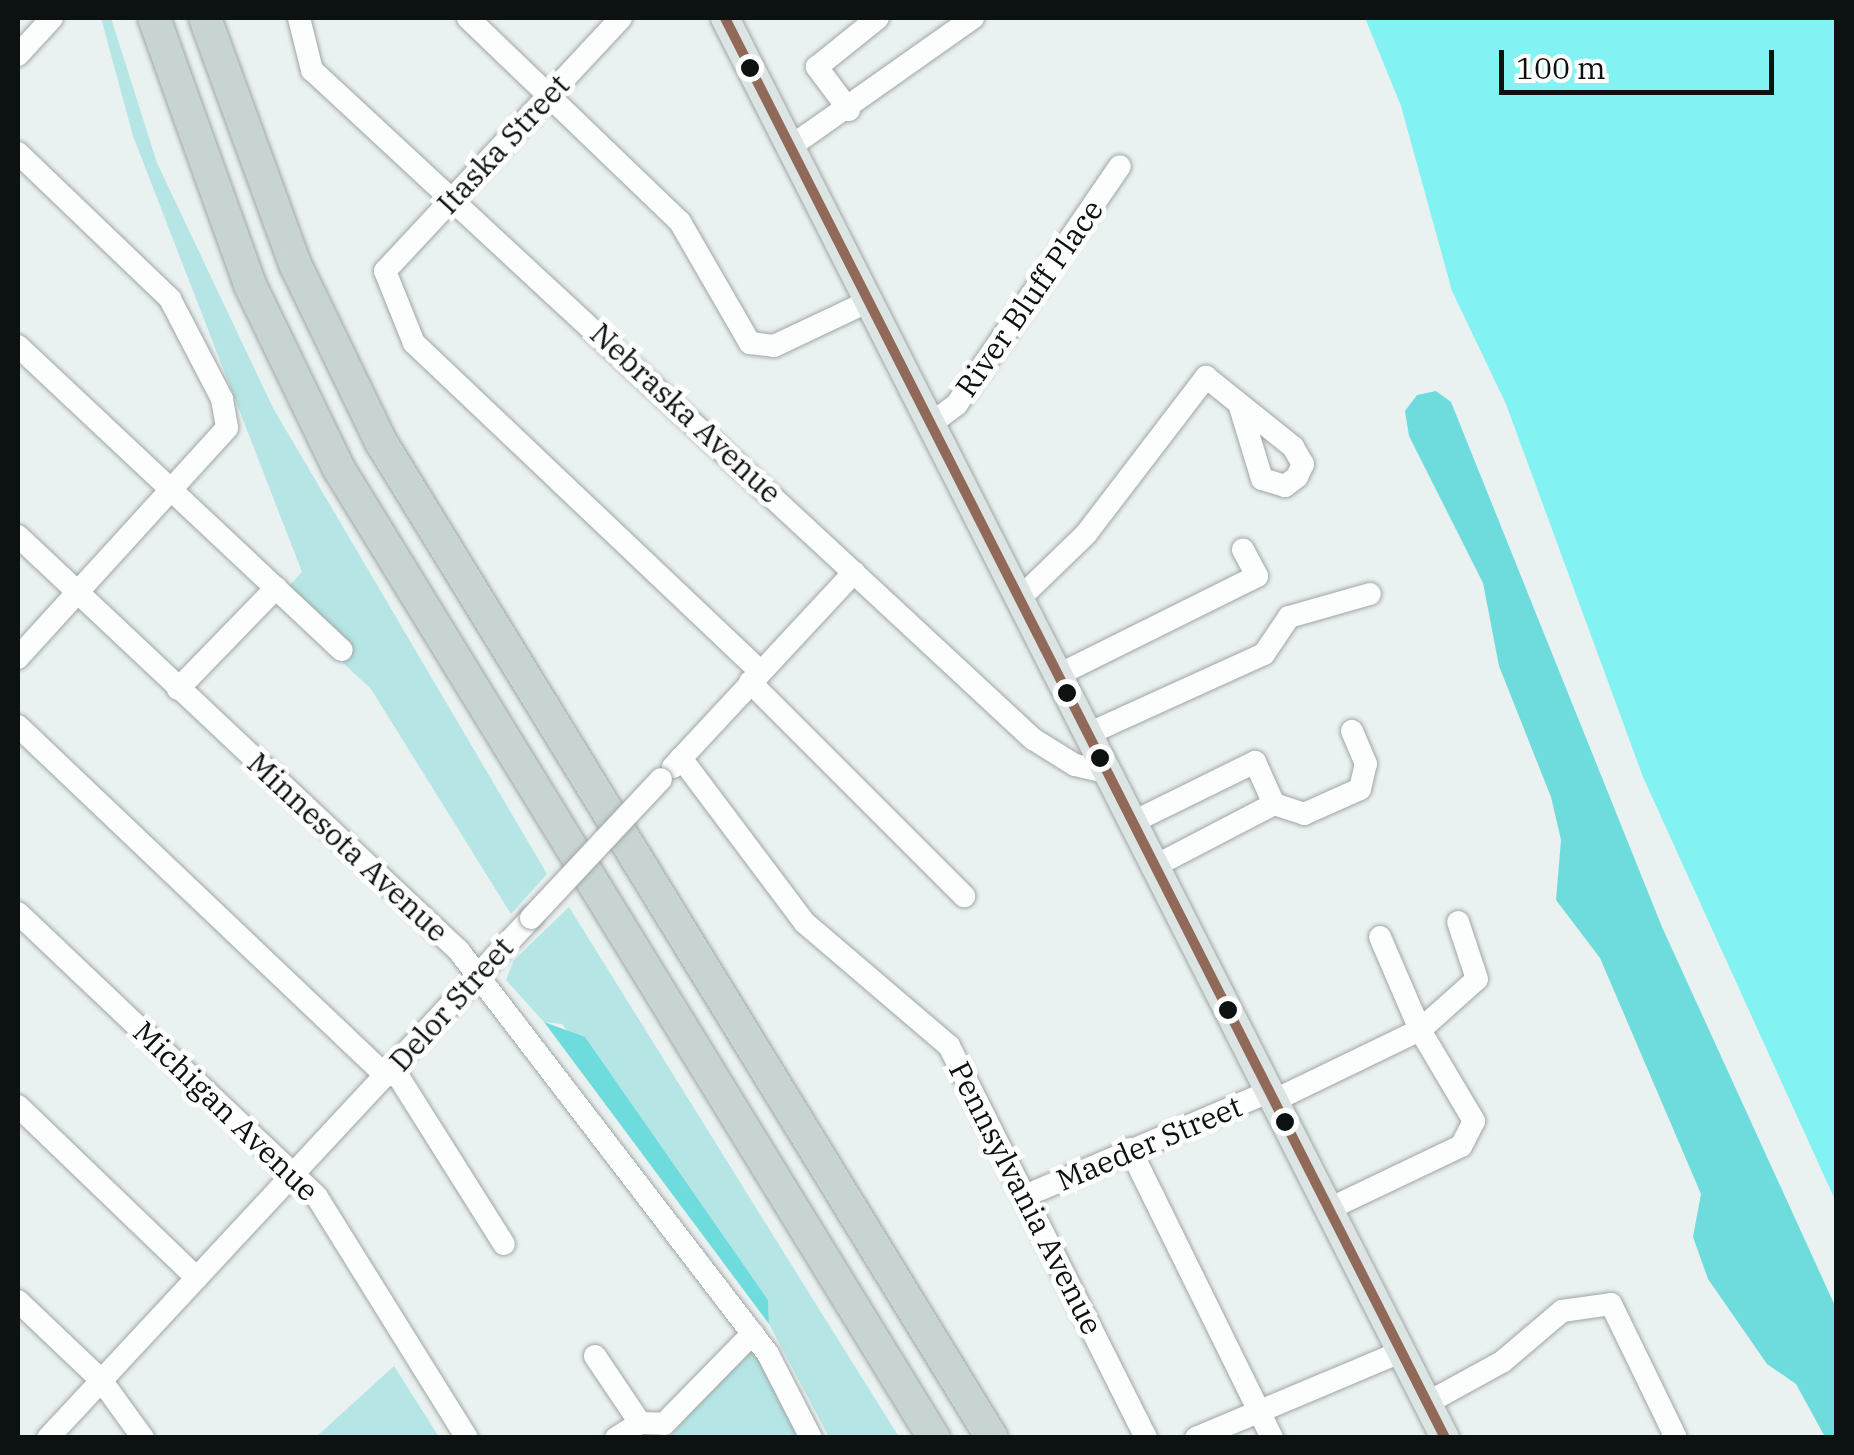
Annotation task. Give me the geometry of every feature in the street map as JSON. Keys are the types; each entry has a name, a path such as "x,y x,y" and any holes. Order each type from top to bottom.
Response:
{"highway":[{"path":"154,18 250,285 339,468 934,1438"},
{"path":"205,18 296,264 381,442 992,1438"}],"main road":[{"path":"725,18 1445,1438"}],"street":[{"path":"18,55 52,18"},
{"name":"Nebraska Avenue","path":"298,18 312,70 455,195 1033,739 1075,765 1110,773"},
{"path":"468,18 680,222 757,348 869,301"},
{"name":"Itaska Street","path":"621,18 386,271 414,343 755,676"},
{"path":"849,110 817,67 878,18"},
{"path":"790,147 849,110 974,18"},
{"path":"18,153 170,299 222,399 227,428 18,658"},
{"name":"River Bluff Place","path":"932,423 956,404 1120,166"},
{"path":"18,346 342,650"},
{"path":"1020,598 1086,534 1206,378 1240,404"},
{"name":"Minnesota Avenue","path":"18,536 478,974 752,1333 811,1438"},
{"path":"1060,674 1257,576 1244,550"},
{"name":"Delor Street","path":"48,1438 854,572"},
{"path":"178,689 276,588"},
{"path":"1090,733 1264,654 1288,618 1370,594"},
{"path":"755,676 964,896"},
{"path":"18,726 390,1072 504,1244"},
{"path":"1157,864 1274,804 1304,814 1360,789 1366,764 1352,731"},
{"name":"Pennsylvania Avenue","path":"681,758 805,924 949,1046 1146,1438"},
{"path":"1134,821 1255,762 1274,804"},
{"name":"Michigan Avenue","path":"18,912 296,1173 467,1438"},
{"name":"Maeder Street","path":"1027,1195 1130,1149 1273,1096 1420,1030 1477,979 1458,922"},
{"path":"1329,1209 1461,1146 1474,1121 1420,1030 1380,936"},
{"path":"18,1106 198,1278"},
{"path":"1130,1149 1272,1438"},
{"path":"18,1301 102,1380 143,1438"},
{"path":"1428,1403 1502,1362 1562,1311 1611,1304 1676,1438"},
{"path":"616,1438 640,1423 664,1424 689,1405 752,1333"},
{"path":"1196,1438 1401,1352"},
{"path":"595,1356 640,1423"}],"shaded area":[{"path":"101,18 111,18 157,163 273,408 547,874 511,914 371,689 342,662 351,652 286,589 302,572 133,136"},
{"path":"1365,18 1836,18 1836,1202 1643,777 1506,404 1452,291 1401,106"},
{"path":"1436,391 1451,402 1662,927 1836,1308 1836,1437 1825,1437 1796,1384 1767,1364 1708,1279 1693,1237 1701,1194 1600,958 1556,900 1561,840 1551,797 1499,666 1483,583 1409,436 1405,411 1417,395"},
{"path":"569,907 899,1437 829,1437 769,1324 768,1300 562,1024 544,1022 506,980 514,960"},
{"path":"544,1022 585,1037 768,1300 769,1324"},
{"path":"754,1346 801,1438 669,1438 746,1349"},
{"path":"394,1366 439,1437 316,1437"}],"transit line":[{"path":"725,18 1445,1438"}]}
